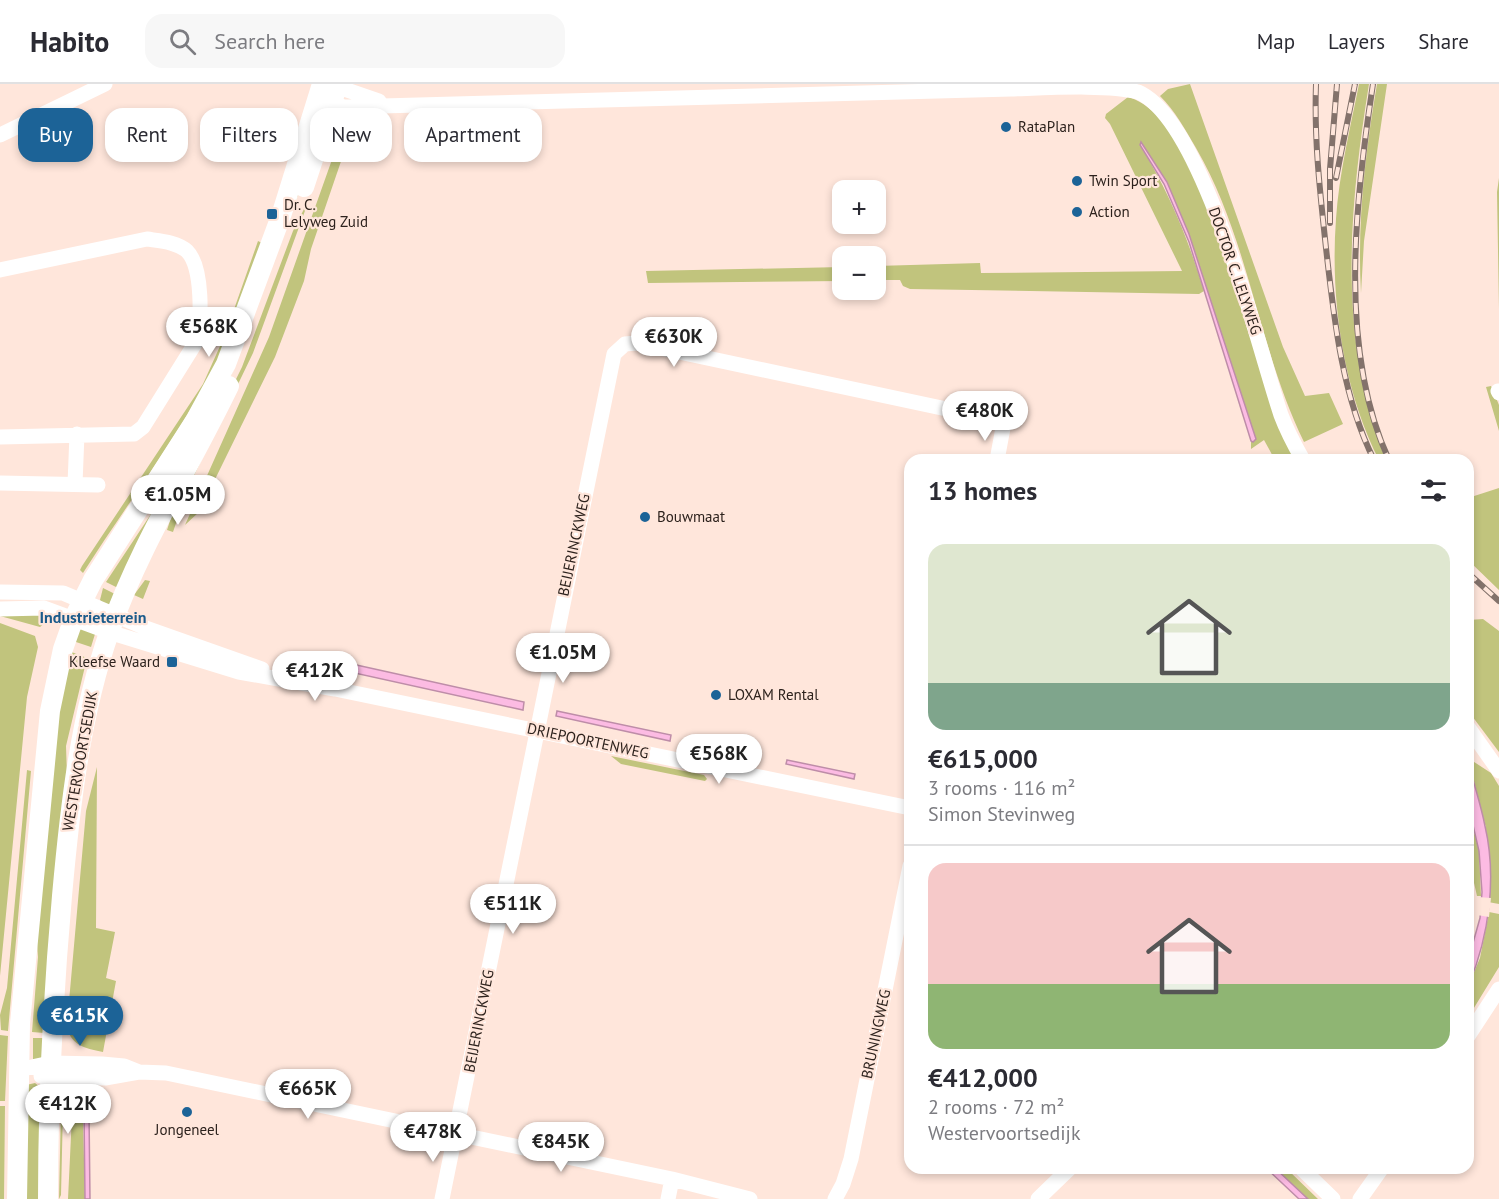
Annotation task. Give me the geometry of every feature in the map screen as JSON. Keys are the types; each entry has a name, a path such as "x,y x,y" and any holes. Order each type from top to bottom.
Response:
{"main road":[{"name":"WESTERVOORTSEDIJK","path":"17,1199 20,1024 50,711 63,650 82,599 195,421 226,364 330,90"},
{"name":"WESTERVOORTSEDIJK","path":"48,1199 50,1071 67,831 82,735 112,624 173,492 212,422 241,362 330,90"}],"street":[{"path":"0,135 105,84"},
{"name":"DOCTOR C. LELYWEG","path":"330,90 345,106 388,103 1105,87 1139,93 1155,104 1172,126 1218,214 1282,418 1300,454"},
{"path":"0,270 147,239 168,242 187,251 195,264 201,326 196,342 143,427 134,434 0,437"},
{"name":"BEIJERINCKWEG","path":"442,1199 614,354 625,344 637,343 998,420 1003,428 999,454"},
{"path":"75,484 77,434"},
{"path":"0,483 98,485"},
{"path":"0,591 63,593 82,599"},
{"name":"DRIEPOORTENWEG","path":"82,599 112,624"},
{"path":"0,609 44,608 74,618"},
{"name":"DRIEPOORTENWEG","path":"74,618 112,624 301,683 904,807"},
{"path":"1474,739 1499,771"},
{"name":"BRUNINGWEG","path":"835,1199 851,1159 904,896"},
{"path":"1474,1027 1499,989"},
{"path":"18,1070 50,1071 124,1066 139,1072"},
{"path":"50,1071 74,1078 105,1078 139,1072 166,1074 672,1179 750,1199"},
{"path":"1038,1199 1064,1174"},
{"path":"1307,1174 1334,1199"},
{"path":"1359,1199 1378,1174"},
{"path":"668,1199 672,1179"}],"green space":[{"path":"1190,84 1283,347 1305,396 1329,393 1343,424 1304,442 1275,369 1229,219 1196,148 1184,127 1160,96 1168,89"},
{"path":"1359,84 1369,84 1356,178 1352,274 1354,321 1360,368 1370,415 1384,454 1376,454 1356,404 1337,312 1336,219 1345,152"},
{"path":"1377,84 1387,84 1364,241 1361,293 1360,241 1363,188"},
{"path":"1128,97 1155,114 1166,126 1185,157 1206,202 1294,454 1272,454 1264,440 1251,449 1251,441 1256,439 1195,252 1167,182 1140,145 1169,198 1184,234 1204,291 1199,294 910,289 903,286 900,280 886,280 886,266 980,263 981,273 1182,271 1105,118 1106,114"},
{"path":"323,162 253,353 188,488 173,532 167,530 177,499 242,367 293,231 310,197"},
{"path":"331,162 341,162 311,249 304,281 275,357 199,512 185,525 269,337"},
{"path":"1499,178 1499,309 1497,192"},
{"path":"299,192 233,371 120,589 106,582 151,514 219,387 292,195"},
{"path":"258,241 262,243 239,310 210,375 165,451 83,573 80,570 82,566 203,384 225,335"},
{"path":"832,267 832,281 648,283 646,271"},
{"path":"1491,386 1499,405 1499,431 1486,387"},
{"path":"1499,488 1499,590 1474,566 1474,496"},
{"path":"145,580 150,581 143,599 134,595"},
{"path":"103,588 117,595 110,605 103,604 100,600"},
{"path":"26,613 47,616 46,622 40,627 0,616"},
{"path":"1483,619 1499,631 1499,752 1474,719 1474,620"},
{"path":"0,623 35,636 38,647 27,697 0,976"},
{"path":"84,628 95,634 91,647 73,641 79,630"},
{"path":"69,651 87,658 66,746 67,776 44,1033 32,1032 38,957 35,916 56,713"},
{"path":"611,756 704,775 707,779 705,781 621,764"},
{"path":"1474,762 1491,773 1499,786 1499,904 1488,902 1486,828 1474,781"},
{"path":"97,767 96,928 115,932 106,978 116,981 103,1052 84,1047 74,1041 67,1024 86,811"},
{"path":"27,770 31,771 8,1031 1,1030 0,1015 7,988"},
{"path":"1474,831 1479,851 1481,896 1477,896 1474,883"},
{"path":"1489,912 1499,914 1499,967 1474,1008 1474,972 1480,958"},
{"path":"0,1035 8,1036 5,1101 0,1101"},
{"path":"33,1038 44,1038 42,1059 33,1059"},
{"path":"35,1083 41,1088 40,1102 24,1102 26,1085"},
{"path":"86,1103 83,1119 85,1199 68,1199 72,1115"},
{"path":"0,1106 5,1106 4,1199 0,1199"},
{"path":"23,1106 41,1108 40,1199 23,1199"},
{"path":"61,1107 63,1109 61,1195 59,1199"},
{"path":"1281,1174 1292,1174 1318,1199 1308,1199"}],"shaded area":[{"path":"1141,142 1167,182 1189,234 1256,439 1253,442 1189,242 1164,184 1140,145"},
{"path":"352,664 524,702 523,710 350,672"},
{"path":"557,711 671,735 670,741 556,716"},
{"path":"705,742 753,752 751,757 704,747"},
{"path":"787,760 855,774 854,779 786,764"},
{"path":"1474,782 1489,846 1490,886 1486,927 1474,971 1474,939 1480,918 1482,892 1479,851 1474,830"},
{"path":"84,1112 89,1112 90,1199 85,1199"},
{"path":"1272,1174 1281,1174 1308,1199 1299,1199"}],"pier":[{"path":"1478,897 1491,898 1489,917 1477,915"}],"railway":[{"path":"1316,84 1320,186 1336,329 1354,410 1371,454"},
{"path":"1330,223 1330,169 1337,84"},
{"path":"1336,178 1355,84"},
{"path":"1373,84 1361,177 1355,275 1362,371 1373,417 1387,454"},
{"path":"1474,578 1499,601"}],"place":[{"name":"RataPlan","path":"1006,127"},
{"name":"Twin Sport","path":"1077,181"},
{"name":"Action","path":"1077,212"},
{"name":"Dr. C. Lelyweg Zuid","path":"272,214"},
{"name":"Bouwmaat","path":"645,517"},
{"name":"Kleefse Waard","path":"172,662"},
{"name":"LOXAM Rental","path":"716,695"},
{"name":"Jongeneel","path":"187,1112"}],"district":[{"name":"Industrieterrein","path":"93,617"}]}
